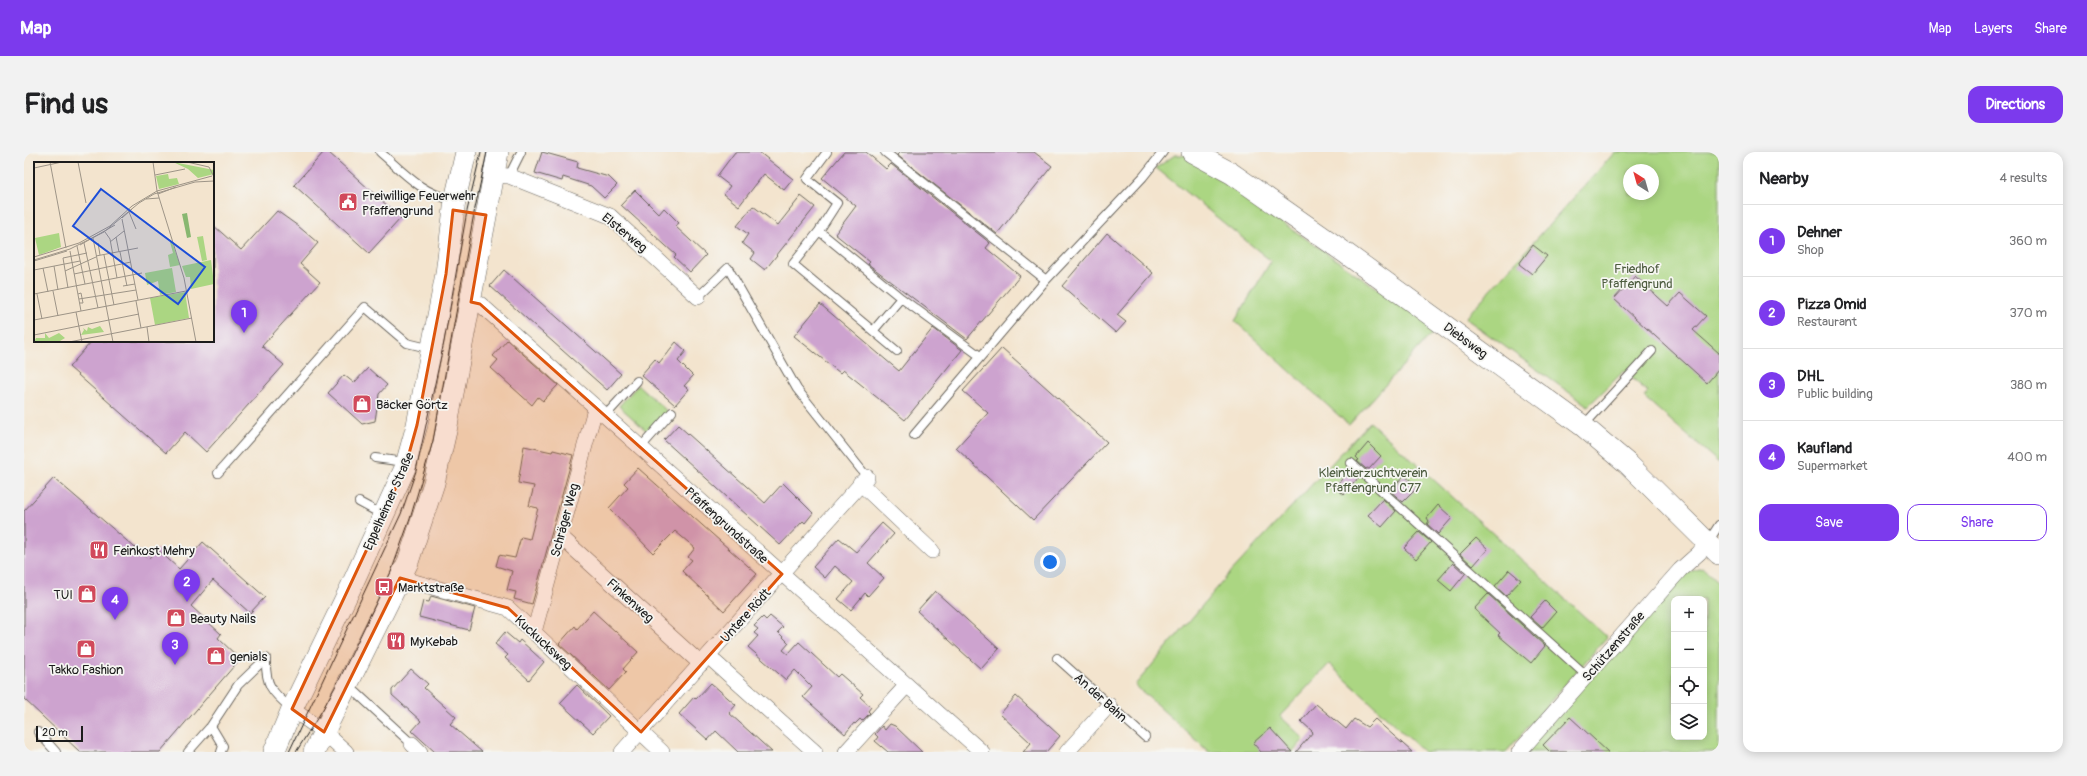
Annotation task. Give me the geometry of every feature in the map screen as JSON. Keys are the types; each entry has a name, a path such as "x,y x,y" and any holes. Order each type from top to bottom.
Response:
{"main road":[{"name":"Eppelheimer Straße","path":"274,752 292,709 407,463 418,425 446,274 454,205 466,152"},
{"path":"470,152 472,167 483,174 501,176"},
{"path":"314,752 400,578 410,554 434,483 446,432 486,215 501,176 498,152"},
{"name":"Diebsweg","path":"1192,152 1231,173 1332,243 1583,426 1628,464 1713,548"},
{"path":"454,205 486,215"}],"street":[{"name":"Elsterweg","path":"501,176 610,216 698,297"},
{"name":"Pfaffengrundstraße","path":"471,302 480,304 600,413 982,752"},
{"name":"Schräger Weg","path":"534,632 560,536 600,413"},
{"path":"863,480 932,551"},
{"name":"Untere Rödt","path":"622,752 782,574 863,480"},
{"name":"Finkenweg","path":"560,536 815,752"},
{"name":"Schützenstraße","path":"1519,752 1680,570 1700,553 1713,548"},
{"name":"Kuckucksweg","path":"400,578 508,608 662,752"},
{"path":"846,752 907,685"},
{"path":"1067,752 1109,705"},
{"path":"292,709 324,732 346,752"}],"lane":[{"path":"380,152 422,189 454,205"},
{"path":"501,176 521,152"},
{"path":"827,152 807,179 837,203 819,231 793,264 897,351"},
{"path":"885,152 1046,280"},
{"path":"914,435 1046,280 1143,177 1163,152"},
{"path":"819,231 901,298 980,356"},
{"path":"698,297 728,268 797,389 863,480"},
{"path":"873,331 901,298"},
{"path":"218,473 365,307 407,343 432,349"},
{"path":"1583,426 1652,351"},
{"path":"600,413 637,381"},
{"path":"640,448 672,412"},
{"path":"375,458 407,463"},
{"path":"1351,463 1587,676"},
{"path":"359,502 384,515"},
{"path":"1713,548 1719,526"},
{"path":"188,752 211,726 221,708 238,685 266,658 265,675 270,689 292,709"},
{"name":"An der Bahn","path":"1057,658 1145,737"},
{"path":"347,684 416,748"},
{"path":"211,726 223,746 221,752"},
{"path":"38,732 56,752"}],"highlighted area":[{"path":"453,210 486,215 471,302 480,304 782,574 641,732 508,608 400,578 324,732 292,709 405,468 417,425 446,274"}],"green space":[{"name":"Friedhof Pfaffengrund","path":"1615,152 1719,152 1719,463 1644,397 1648,392 1624,371 1588,406 1465,318"},
{"path":"1175,155 1185,155 1436,329 1349,425 1235,321 1271,261 1156,168"},
{"path":"638,385 668,412 649,433 619,406"},
{"name":"Kleintierzuchtverein Pfaffengrund C77","path":"1370,422 1607,637 1506,752 1424,752 1329,664 1280,716 1304,739 1293,752 1209,752 1135,685 1229,574"},
{"path":"1703,568 1719,583 1719,752 1523,752 1685,573"}],"building":[{"name":"Freiwillige Feuerwehr Pfaffengrund","path":"324,152 328,152 401,218 369,253 294,185"},
{"path":"542,152 578,162 577,168 609,177 617,185 604,198 591,186 563,177 562,181 535,173"},
{"path":"735,152 759,152 793,179 784,190 764,174 739,206 724,194 730,186 717,176"},
{"path":"844,152 866,152 886,169 891,164 990,243 986,248 1020,276 967,339 868,264 870,262 835,234 856,206 822,178"},
{"path":"900,152 1034,152 1052,166 997,234 897,155"},
{"path":"635,190 659,214 664,208 679,223 675,226 706,255 690,272 674,257 676,255 621,205"},
{"path":"801,196 815,207 765,270 751,259 755,253 742,243 748,234 737,226 753,206 778,225"},
{"path":"277,211 318,243 300,264 320,282 262,346 284,365 206,452 185,432 166,453 69,367 91,342 214,342 214,226 241,250"},
{"path":"1107,233 1153,273 1117,315 1126,322 1116,333 1062,286"},
{"path":"1533,245 1547,256 1532,274 1519,264"},
{"path":"504,270 621,374 607,390 490,286"},
{"path":"1635,276 1668,306 1680,293 1706,316 1693,330 1719,353 1719,369 1707,383 1614,299"},
{"path":"820,304 899,371 933,328 962,350 905,420 843,370 840,373 794,336"},
{"path":"507,340 558,385 543,401 538,397 532,405 491,368 498,360 493,356"},
{"path":"676,342 686,351 678,361 693,376 684,386 689,389 675,405 641,375 655,359 659,363"},
{"path":"1002,348 1107,442 1033,520 956,448 988,413 963,391"},
{"path":"368,368 387,385 379,394 375,421 362,424 328,393 344,375 354,383"},
{"path":"678,425 765,503 783,483 813,513 805,523 803,521 780,545 664,440"},
{"path":"1368,443 1381,456 1369,469 1366,469 1357,461 1359,460 1356,457"},
{"path":"524,446 552,452 553,450 573,455 532,604 514,599 516,592 507,590 512,571 496,566 499,555 515,558 521,537 530,539 538,508 529,506 534,486 518,483"},
{"path":"638,468 757,574 724,611 682,571 692,560 688,557 695,548 675,531 653,553 609,508 628,487 624,483"},
{"path":"1350,470 1359,477 1344,495 1335,487"},
{"path":"1404,475 1418,487 1403,502 1390,491"},
{"path":"54,478 148,559 157,549 179,569 203,542 265,597 250,613 213,580 191,606 221,634 218,638 240,659 160,752 80,752 24,699 24,511"},
{"path":"1383,499 1396,511 1382,527 1368,515"},
{"path":"1438,505 1452,518 1438,534 1427,524 1429,521 1427,518"},
{"path":"882,523 894,534 868,563 884,578 868,596 865,593 851,610 838,599 853,582 835,566 825,578 813,567 839,538 856,552"},
{"path":"1419,532 1431,542 1416,559 1404,548"},
{"path":"1476,538 1488,549 1473,566 1460,554"},
{"path":"1453,563 1465,574 1451,591 1438,580"},
{"path":"1509,570 1521,580 1506,596 1495,586"},
{"path":"935,591 999,649 981,669 917,611"},
{"path":"1488,594 1545,646 1531,663 1498,635 1500,633 1474,609"},
{"path":"431,596 475,608 469,630 419,617 423,601 429,602"},
{"path":"1545,601 1556,612 1542,628 1530,617"},
{"path":"593,611 638,652 623,669 626,672 609,690 559,644 575,626 577,629"},
{"path":"770,616 783,627 778,632 789,643 783,650 788,654 799,642 837,677 840,674 863,694 860,697 871,707 868,711 870,713 862,721 860,719 855,724 854,723 845,734 803,697 812,687 795,670 786,680 748,647 758,636 754,633 758,629 754,626 763,617 766,620"},
{"path":"505,632 518,643 520,640 544,662 529,680 505,658 508,655 495,644"},
{"path":"411,669 428,684 424,688 456,717 450,724 482,752 435,752 412,731 421,721 392,695 392,690"},
{"path":"711,683 736,705 729,713 772,752 738,752 716,731 708,740 679,714 694,697 696,699"},
{"path":"577,685 609,716 593,733 560,703"},
{"path":"1016,696 1060,736 1046,752 1023,752 1031,743 1000,714"},
{"path":"1316,704 1346,729 1354,719 1367,727 1375,719 1412,752 1296,752 1313,732 1301,721"},
{"path":"1570,717 1608,752 1550,752 1543,745"},
{"path":"890,724 895,726 922,752 888,752 875,741 878,737 875,734 882,726 885,730"},
{"path":"1270,728 1292,752 1261,752 1253,743"}],"tram line":[{"path":"289,752 401,514 416,471 444,342 467,211 481,152"},
{"path":"296,752 323,709 340,678 391,572 410,519 433,441 474,213 487,152"}],"place":[{"name":"Freiwillige Feuerwehr Pfaffengrund","path":"348,202"},
{"name":"Dehner","path":"244,333"},
{"name":"Bäcker Görtz","path":"362,404"},
{"name":"Feinkost Mehry","path":"99,550"},
{"name":"Marktstraße","path":"384,587"},
{"name":"TUI","path":"87,594"},
{"name":"Pizza Omid","path":"187,602"},
{"name":"Beauty Nails","path":"176,618"},
{"name":"Kaufland","path":"115,620"},
{"name":"MyKebab","path":"396,641"},
{"name":"Takko Fashion","path":"86,649"},
{"name":"genials","path":"216,656"},
{"name":"DHL","path":"175,665"}]}
